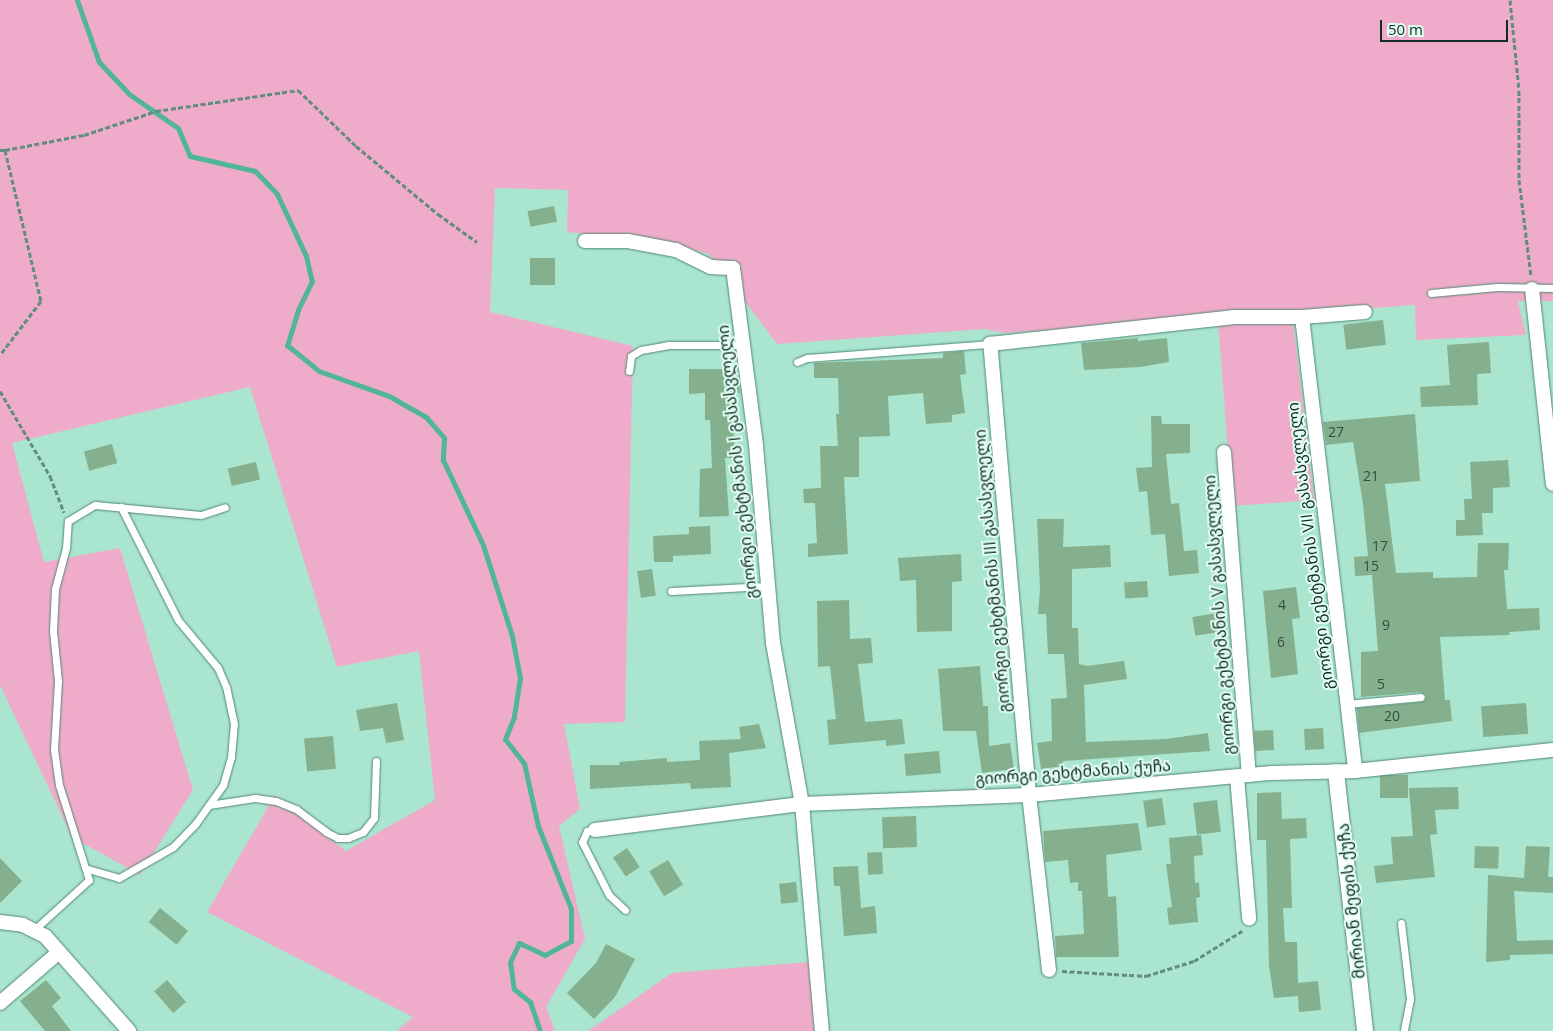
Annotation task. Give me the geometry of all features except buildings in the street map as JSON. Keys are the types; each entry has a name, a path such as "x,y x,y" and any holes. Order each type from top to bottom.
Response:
{"street":[{"name":"გიორგი გეხტმანის I გასასვლელი","path":"585,241 628,241 676,250 711,267 733,268 744,345 773,643 802,804 822,1031"},
{"path":"1532,288 1553,484"},
{"path":"990,344 1094,331 1194,324 1233,317 1302,317 1365,312"},
{"name":"გიორგი გეხტმანის VII გასასვლელი","path":"1302,317 1355,771"},
{"name":"გიორგი გეხტმანის III გასასვლელი","path":"990,344 1029,795 1048,970"},
{"name":"გიორგი გეხტმანის V გასასვლელი","path":"1224,452 1250,918"},
{"name":"გიორგი გეხტმანის ქუჩა","path":"595,830 802,804 1029,795 1243,776 1355,771 1553,750"},
{"name":"მირიან მეფის ქუჩა","path":"1336,772 1365,1031"},
{"path":"0,922 23,925 34,930 59,952 129,1031"},
{"path":"0,1003 59,952"}],"lane":[{"path":"1431,293 1497,287 1553,288"},
{"path":"796,362 817,357 990,344"},
{"path":"629,371 631,356 641,350 668,345 744,345"},
{"path":"34,930 89,880 88,869 64,802 54,750 58,681 53,632 55,589 66,548 68,521 95,505 201,515 225,507"},
{"path":"88,869 119,878 173,847 209,805 223,785 232,757 234,724 226,687 218,668 178,620 121,507"},
{"path":"671,591 768,586"},
{"path":"1347,704 1421,697"},
{"path":"209,805 255,798 276,801 296,810 326,832 338,838 348,838 363,832 374,818 376,761"},
{"path":"595,830 588,831 582,842 609,895 625,910"},
{"path":"1401,922 1410,999 1404,1031"}],"path":[{"path":"1510,0 1519,90 1520,180 1532,288"},
{"path":"0,150 84,135 156,111 298,90 364,152 438,214 477,242"},
{"path":"0,355 41,301 5,150"},
{"path":"0,391 50,476 68,521"},
{"path":"1048,970 1146,976 1194,962 1244,929 1250,918"}],"shaded area":[{"path":"0,0 1553,0 1553,301 1518,301 1526,335 1416,340 1415,305 1292,314 1314,500 1232,506 1218,319 1004,333 985,329 777,344 709,254 664,242 567,232 568,190 495,188 490,312 633,346 625,722 564,724 580,809 559,826 585,939 546,1007 555,1031 397,1031 413,1017 207,912 275,795 346,851 435,800 419,651 337,667 250,387 12,443 44,562 120,548 193,790 140,875 72,837 0,685"},
{"path":"809,962 816,1031 588,1031 672,973"}],"waterway":[{"path":"77,0 99,62 129,94 178,128 190,156 255,171 277,194 306,256 312,281 298,310 287,345 319,371 389,396 426,417 444,438 443,460 483,545 512,636 520,678 514,717 505,739 524,763 538,826 571,909 571,941 545,955 519,943 510,962 514,989 530,1002 540,1031"}]}
